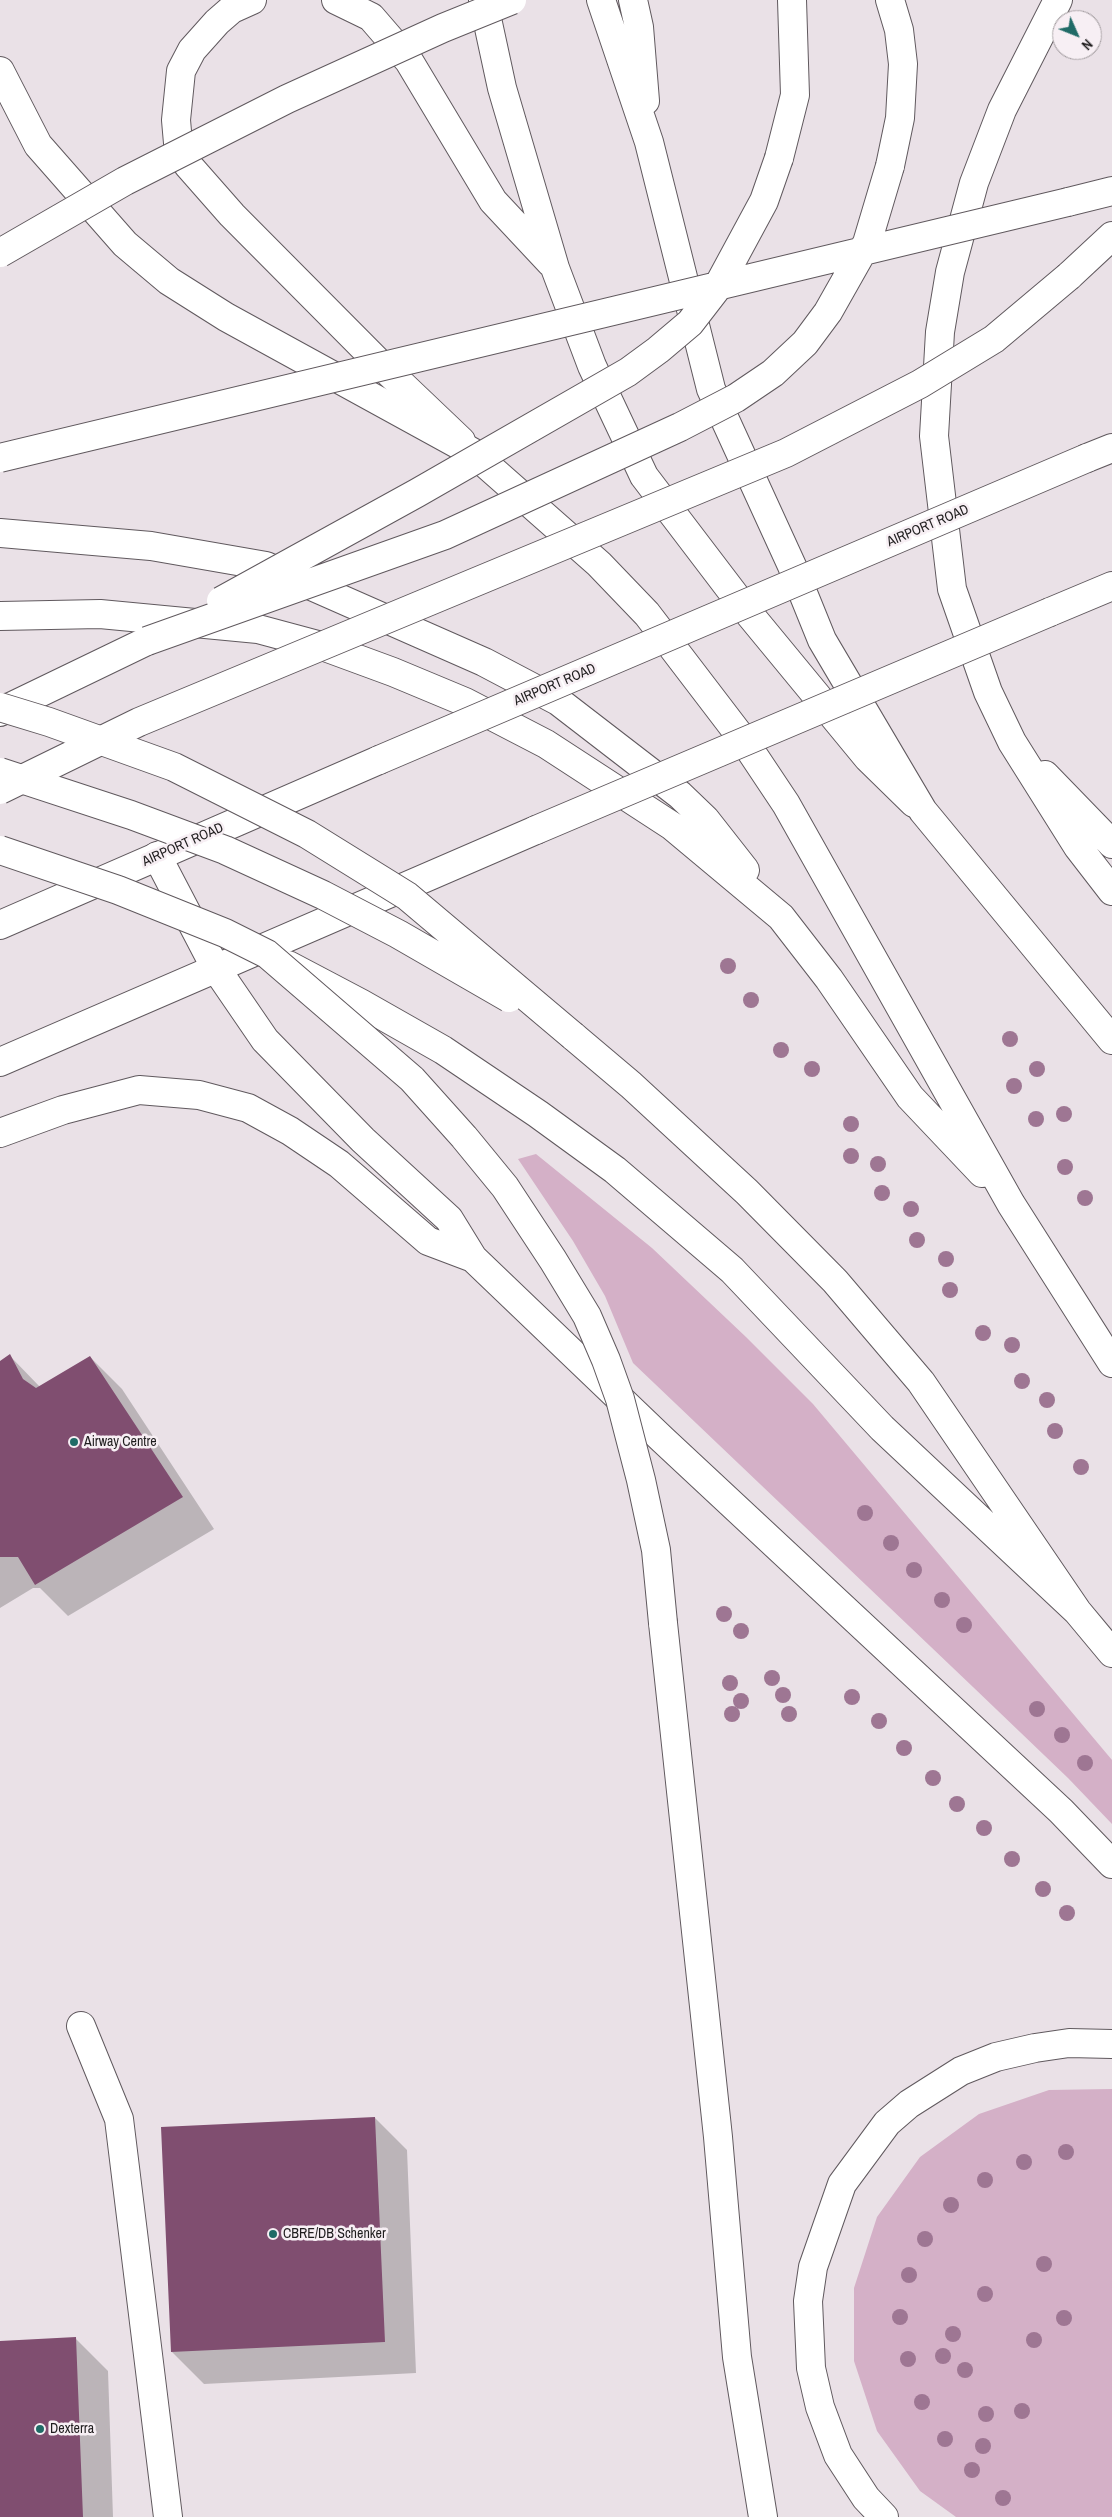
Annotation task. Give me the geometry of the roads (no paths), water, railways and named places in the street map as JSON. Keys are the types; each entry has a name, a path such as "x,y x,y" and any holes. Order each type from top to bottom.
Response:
{"main road":[{"path":"252,0 232,9 218,22 192,50 181,71 176,120 178,143 188,165 232,215 378,362 472,452 613,578 647,614 683,659 744,741 786,804 1010,1204 1112,1363"},
{"path":"336,0 370,17 409,61 493,202 555,268"},
{"path":"484,0 502,88 555,268 592,366 644,476 746,610 868,758 922,811 1112,1040"},
{"path":"0,252 125,181 286,99 443,28 512,0"},
{"path":"601,0 649,142 710,389 792,566 822,640 922,811"},
{"path":"633,0 639,27 649,142"},
{"path":"0,712 147,641 417,493 628,372 690,324 717,288 764,202 779,158 796,95 792,0"},
{"path":"147,641 445,535 680,427 736,398 773,373 805,343 828,312 867,242 890,166 900,118 903,64 899,30 890,0"},
{"path":"1058,0 1002,110 974,183 950,272 940,332 934,436 952,589 988,692 1012,742 1078,847 1112,891"},
{"path":"0,71 38,145 125,244 170,281 275,345 472,452"},
{"path":"0,458 1112,191"},
{"path":"0,790 139,722 786,453 920,384 994,340 1112,236"},
{"name":"AIRPORT ROAD","path":"0,925 379,760 1112,448"},
{"path":"0,533 151,546 266,566 484,662 558,702 680,795 704,819 829,979 910,1098 1010,1204"},
{"path":"0,1062 536,830 1112,586"},
{"path":"0,616 100,614 258,629 325,647 393,672 465,702 546,744 606,781 672,826 781,917"},
{"path":"0,707 49,722 174,767 307,834 407,896 631,1085 747,1192 835,1281 921,1382 1077,1611 1112,1653"},
{"path":"1012,742 1112,844"},
{"path":"0,772 131,815 224,850 323,895 398,934 573,1036"},
{"path":"0,850 118,890 267,954 362,1004 442,1050 538,1114 615,1170 732,1270 882,1428 1077,1611"},
{"path":"157,856 215,968 265,1040 363,1140 449,1219 473,1258 662,1439 1061,1811 1112,1864"},
{"path":"267,954 412,1079 464,1137 505,1187 587,1316 606,1360 632,1442 656,1550 718,2137 737,2357 764,2517"},
{"path":"0,1133 63,1110 139,1090 200,1095 248,1108 290,1131 339,1164 428,1241 473,1258"},
{"path":"82,2026 119,2119 168,2517"},
{"path":"884,2517 866,2498 838,2455 820,2407 810,2368 808,2301 813,2267 842,2184 888,2122 910,2104 961,2071 996,2057 1035,2048 1070,2043 1112,2044"}],"place":[{"name":"Airway Centre","path":"74,1442"},
{"name":"CBRE/DB Schenker","path":"273,2234"},
{"name":"Dexterra","path":"40,2429"}]}
